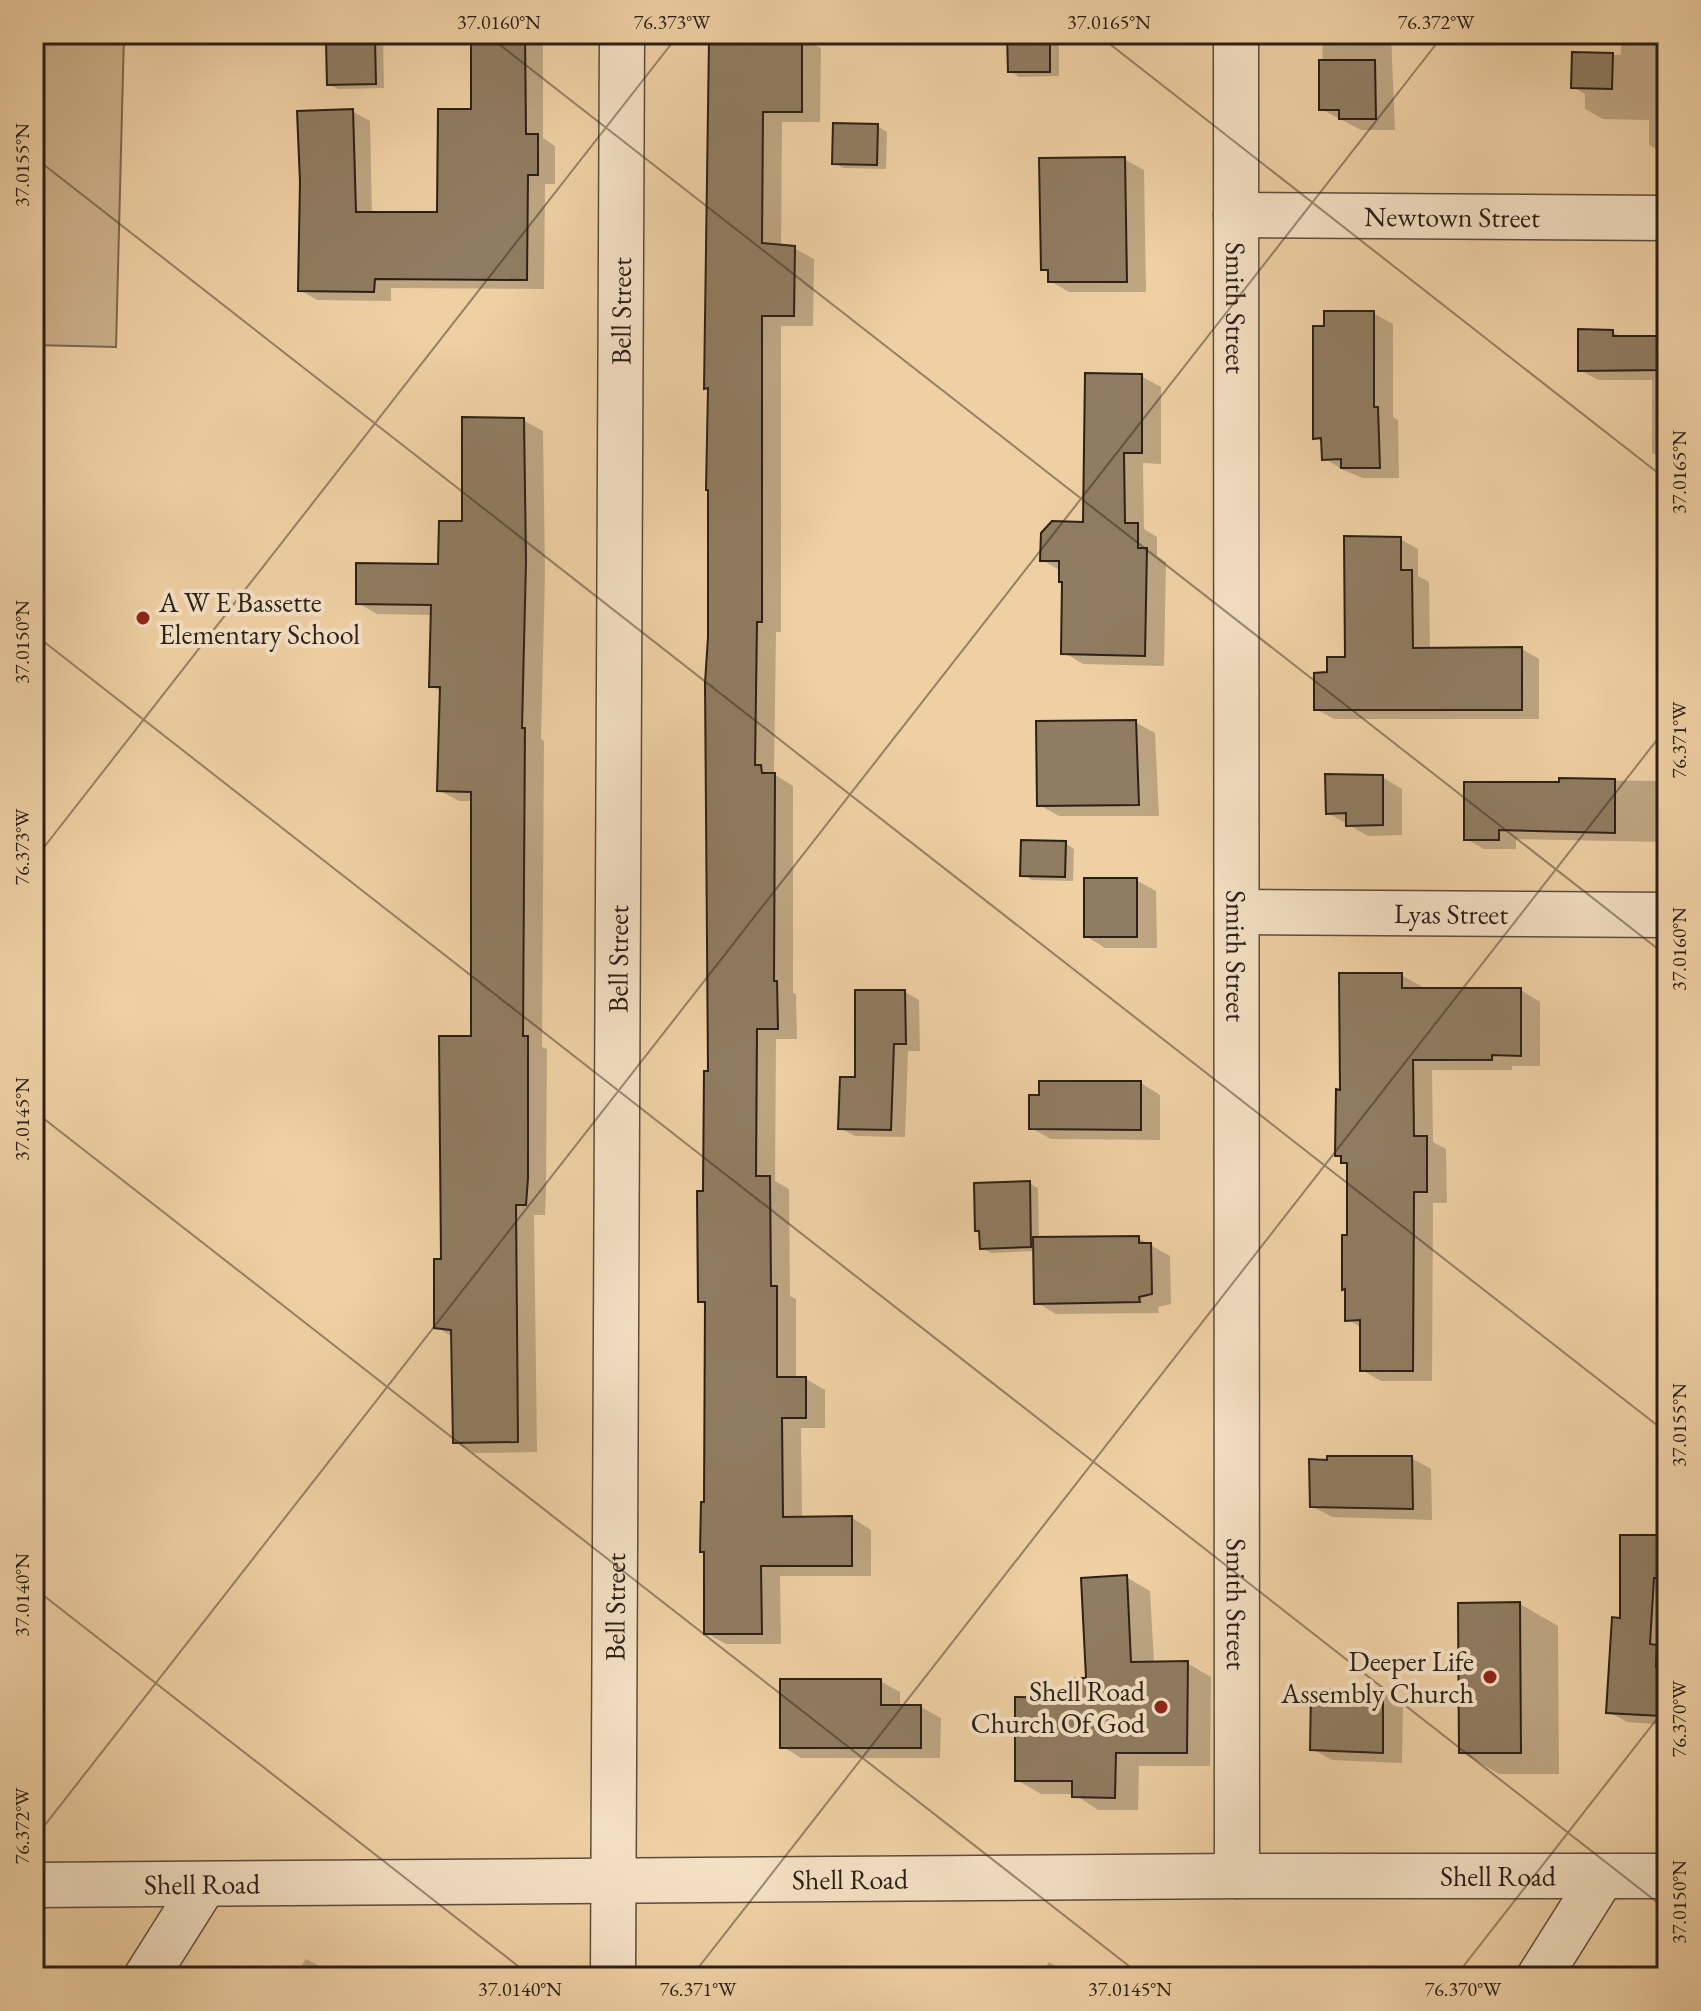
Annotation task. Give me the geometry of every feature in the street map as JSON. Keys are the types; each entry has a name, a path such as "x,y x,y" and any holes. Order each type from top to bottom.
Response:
{"street":[{"name":"Bell Street","path":"613,1977 622,34"},
{"name":"Smith Street","path":"1236,34 1237,1876"},
{"name":"Newtown Street","path":"1236,215 1667,218"},
{"name":"Lyas Street","path":"1237,912 1667,915"},
{"name":"Shell Road","path":"34,1885 1667,1876"},
{"path":"1539,1977 1602,1877"},
{"path":"146,1977 204,1885"}],"shaded area":[{"path":"34,34 124,34 116,347 34,345"}],"building":[{"path":"471,34 525,34 526,134 538,134 538,175 528,175 527,280 375,279 374,292 298,291 300,182 297,111 353,109 356,212 437,212 438,109 471,109"},
{"path":"757,35 802,35 802,112 763,112 762,243 795,246 794,316 762,316 762,622 757,622 755,765 761,765 762,773 775,773 774,981 777,981 778,1029 757,1029 756,1176 770,1176 771,1286 777,1286 777,1377 806,1377 806,1418 782,1418 783,1517 852,1516 852,1566 761,1566 762,1634 704,1634 704,1552 700,1552 701,1502 704,1502 705,1302 698,1302 697,1191 703,1191 704,1071 708,1071 705,683 708,637 708,388 704,389 709,39 756,39"},
{"path":"1007,35 1050,35 1050,72 1008,72"},
{"path":"375,40 376,84 327,85 326,41"},
{"path":"1572,52 1613,53 1612,89 1571,88"},
{"path":"1319,60 1375,60 1376,119 1339,119 1339,110 1319,110"},
{"path":"833,123 878,124 877,165 832,164"},
{"path":"1125,157 1127,282 1048,282 1048,270 1041,270 1039,158"},
{"path":"1324,311 1374,311 1374,407 1378,407 1380,468 1341,468 1341,459 1322,460 1321,438 1313,439 1313,326 1324,326"},
{"path":"1578,329 1613,330 1613,336 1667,336 1667,370 1578,371"},
{"path":"1085,373 1142,374 1142,453 1124,453 1125,523 1138,523 1138,548 1147,548 1145,656 1061,654 1062,582 1059,582 1059,561 1040,561 1041,533 1052,521 1083,522"},
{"path":"462,417 524,418 523,1036 528,1036 528,1178 526,1205 516,1205 518,1442 453,1443 451,1330 434,1328 434,1259 441,1259 439,1036 471,1036 471,792 437,791 440,687 429,687 431,605 356,604 356,563 438,564 439,521 462,521"},
{"path":"1344,536 1401,537 1401,570 1412,570 1413,648 1522,647 1522,710 1314,710 1314,673 1327,672 1327,657 1345,657"},
{"path":"1136,720 1139,805 1037,806 1036,721"},
{"path":"1325,774 1383,775 1383,825 1346,826 1346,813 1326,814"},
{"path":"1559,778 1615,779 1615,833 1499,830 1499,840 1464,840 1464,782 1559,782"},
{"path":"1021,840 1066,841 1065,877 1020,876"},
{"path":"1084,878 1137,878 1137,937 1084,937"},
{"path":"1339,973 1402,973 1402,988 1521,988 1521,1056 1492,1055 1492,1060 1413,1060 1414,1136 1427,1136 1427,1192 1414,1192 1413,1371 1360,1371 1360,1320 1345,1321 1342,1235 1347,1235 1347,1163 1341,1163 1341,1156 1335,1156 1336,1089 1340,1090"},
{"path":"855,990 905,990 906,1044 894,1044 891,1130 838,1129 840,1077 855,1077"},
{"path":"1039,1081 1141,1081 1141,1130 1029,1129 1029,1095 1039,1095"},
{"path":"1030,1181 1031,1247 980,1249 979,1231 975,1231 974,1183"},
{"path":"1139,1236 1139,1243 1151,1243 1152,1294 1139,1297 1140,1302 1034,1304 1033,1237"},
{"path":"1327,1456 1412,1456 1413,1509 1310,1507 1309,1459 1327,1460"},
{"path":"1620,1535 1667,1535 1667,1578 1654,1578 1650,1644 1657,1645 1656,1667 1663,1668 1661,1716 1606,1713 1612,1617 1620,1618"},
{"path":"1127,1575 1131,1662 1188,1661 1187,1753 1116,1753 1115,1798 1072,1797 1072,1781 1015,1781 1015,1697 1074,1698 1074,1678 1086,1678 1081,1578"},
{"name":"Deeper Life Assembly Church","path":"1520,1602 1521,1753 1459,1753 1458,1603"},
{"path":"780,1679 881,1679 881,1705 921,1705 921,1748 780,1748"},
{"path":"1383,1690 1383,1753 1310,1750 1311,1691"}],"place":[{"name":"A W E Bassette Elementary School","path":"143,618"},
{"name":"Deeper Life Assembly Church","path":"1490,1677"},
{"name":"Shell Road Church Of God","path":"1161,1707"}]}
